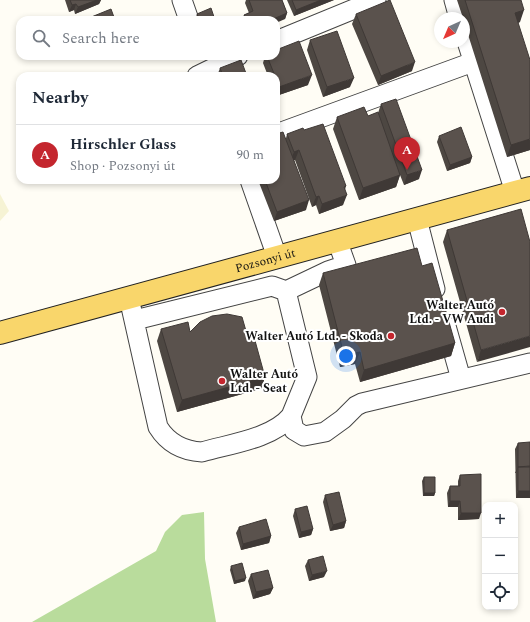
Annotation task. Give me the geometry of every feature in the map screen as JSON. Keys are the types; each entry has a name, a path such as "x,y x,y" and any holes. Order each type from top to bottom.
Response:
{"main road":[{"name":"Pozsonyi út","path":"2,328 129,298 522,190"}],"street":[{"path":"182,0 188,16"},
{"path":"280,39 376,0"},
{"path":"454,0 458,12"},
{"path":"469,48 522,190"},
{"path":"204,69 228,60"},
{"path":"280,133 473,62"},
{"path":"251,184 277,257"},
{"path":"411,220 421,266"},
{"path":"411,220 441,307 461,379"},
{"path":"135,320 272,286 286,291 346,265 338,240"},
{"path":"129,298 158,427 162,433 175,445 193,451 202,452 269,433 286,423 291,416 307,377 286,291"},
{"path":"291,416 292,426 298,433 304,436 317,435 332,429 356,406 362,403 530,363"}],"shaded area":[{"path":"0,194 9,211 0,221"}],"green space":[{"path":"204,512 205,559 216,622 32,622 156,551 165,532 182,515"}],"building":[{"path":"70,0 97,0 78,7 76,4 72,5"},
{"path":"249,0 282,0 287,13 280,16 244,15 253,11"},
{"path":"292,0 321,0 296,10"},
{"path":"390,0 415,62 381,76 356,14"},
{"path":"465,0 521,0 524,10 515,13 530,60 530,139 511,145"},
{"path":"211,8 214,16 198,16 197,14"},
{"path":"111,9 114,16 94,16"},
{"path":"337,31 354,78 327,87 310,40"},
{"path":"299,41 312,75 280,87 280,72 273,72 269,60 280,60 280,48"},
{"path":"241,60 246,72 222,72 220,68"},
{"path":"396,99 422,170 407,175 381,104"},
{"path":"364,107 368,116 378,112 400,175 363,188 337,117"},
{"path":"323,124 346,186 344,187 347,195 322,204 319,196 316,197 299,150 294,152 287,134 303,128 304,130"},
{"path":"461,127 472,157 450,165 439,136"},
{"path":"283,132 309,200 277,212 266,184 280,184 280,133"},
{"path":"521,209 530,242 530,336 481,350 447,230"},
{"path":"417,248 422,266 432,263 455,343 364,370 360,352 344,355 323,273"},
{"path":"227,314 242,317 248,338 254,337 265,377 182,400 161,329 188,322 190,332 200,322 212,316"},
{"path":"530,442 530,466 518,467 518,443"},
{"path":"518,467 530,467 530,491 518,491"},
{"path":"481,474 481,513 461,513 460,501 450,501 450,486 460,486 460,475"},
{"path":"424,477 435,477 435,493 424,493"},
{"path":"339,492 346,521 333,525 325,495"},
{"path":"307,506 313,529 301,532 295,509"},
{"path":"266,519 271,536 243,544 239,527"},
{"path":"323,556 327,571 312,575 308,560"},
{"path":"242,563 246,578 235,581 231,566"},
{"path":"268,570 273,588 256,592 251,574"}],"place":[{"name":"Hirschler Glass","path":"407,170"},
{"name":"Walter Autó Ltd. - VW Audi","path":"502,312"},
{"name":"Walter Autó Ltd. - Skoda","path":"391,336"},
{"name":"Walter Autó Ltd. - Seat","path":"222,381"}]}
